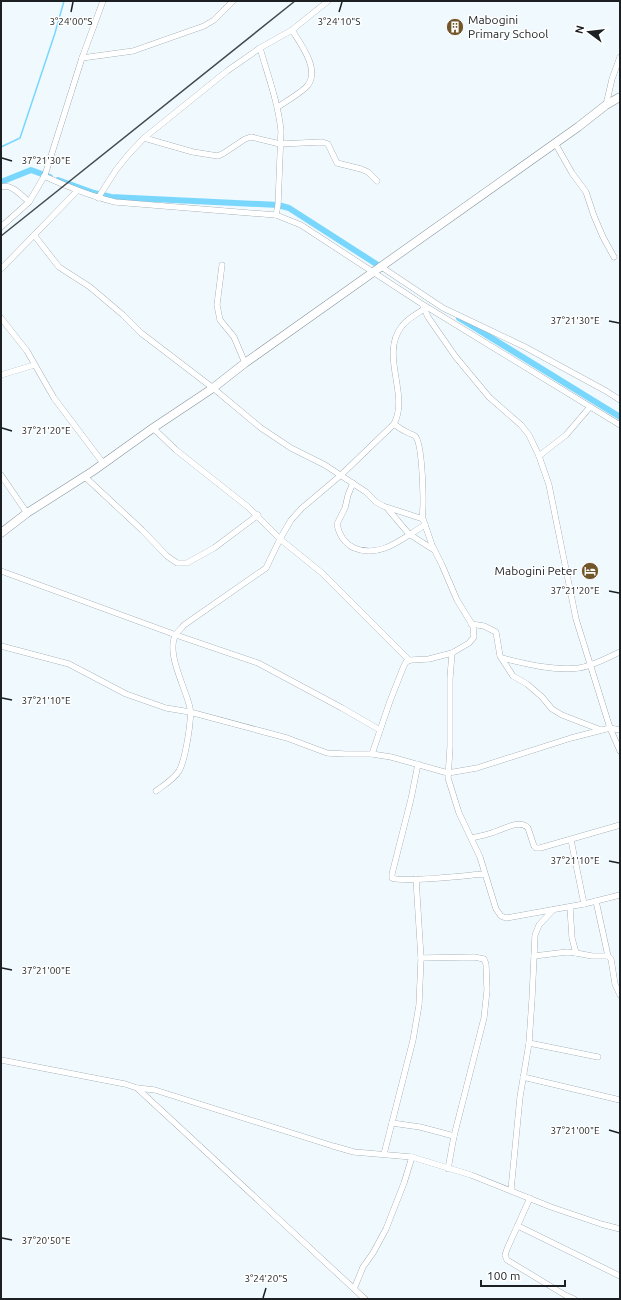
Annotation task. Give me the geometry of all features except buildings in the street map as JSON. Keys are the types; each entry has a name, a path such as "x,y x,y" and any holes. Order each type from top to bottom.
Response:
{"street":[{"path":"1,227 29,202 44,176 82,58 104,1"},
{"path":"82,58 133,51 204,26 214,20 233,1"},
{"path":"99,195 116,170 144,138 227,70 260,48 292,30 328,1"},
{"path":"278,107 308,85 312,74 309,60 304,48 292,30"},
{"path":"260,48 278,107 281,131 278,205 276,215"},
{"path":"606,105 612,79 620,57"},
{"path":"1,533 27,513 103,464 213,388 245,363 380,266 555,143 606,105 620,97"},
{"path":"144,138 194,152 218,156 235,144 250,137 280,144 326,143 331,148 337,163 361,168 368,172 377,181"},
{"path":"555,143 572,173 586,192 602,237 614,257"},
{"path":"44,176 77,191 99,195 115,202 276,215 301,225 423,306 620,425"},
{"path":"1,187 8,186 13,188 29,202"},
{"path":"1,269 77,191"},
{"path":"34,235 59,267 90,288 123,315 141,333 213,388 261,428 291,448 341,475 371,496 376,502 386,507 422,518"},
{"path":"222,264 217,305 220,320 234,337 245,363"},
{"path":"380,266 443,308 525,348 620,400"},
{"path":"156,791 171,780 180,770 185,754 190,712 173,657 176,635 184,625 266,568 291,520 302,508 341,475 394,424 397,416 398,401 392,353 395,340 402,326 423,306"},
{"path":"423,306 428,317 455,356 489,396 521,425 529,435 539,456 549,485 576,619 610,728 620,751"},
{"path":"1,318 27,351 54,398 103,464"},
{"path":"1,375 34,365"},
{"path":"539,456 566,435 590,407"},
{"path":"153,428 176,450 248,507 280,539 322,573 409,660 429,659 452,653 469,643 474,638 474,630 457,600 434,550 422,518 422,461 418,440 416,436 394,424"},
{"path":"1,475 27,513"},
{"path":"84,476 142,530 164,553 173,560 182,564 187,563 214,548 258,516"},
{"path":"353,483 337,524 340,535 349,546 369,552 377,551 386,548 425,525"},
{"path":"386,507 409,534 434,550"},
{"path":"1,571 176,635 258,663 301,685 380,730"},
{"path":"471,624 484,626 496,632 502,658 513,676 527,684 542,697 552,709 562,715 601,730"},
{"path":"1,646 69,664 133,697 166,708 190,712 287,738 327,753 372,754 391,757 448,773 477,768 601,730 610,728 620,730"},
{"path":"502,658 539,666 579,668 590,665 620,652"},
{"path":"452,653 450,678 449,782 459,813 480,857 496,909 501,916 506,918 570,907 620,895"},
{"path":"372,754 390,701 403,668 409,660"},
{"path":"418,764 392,877 394,879 416,879 484,874"},
{"path":"472,838 521,824 526,825 534,846 538,848 571,840 620,825"},
{"path":"571,840 584,904"},
{"path":"384,1154 417,1022 421,958 416,879"},
{"path":"596,901 608,956 611,959 615,984 620,995"},
{"path":"570,907 572,938 576,953"},
{"path":"511,1190 523,1077 529,1043 534,956 533,944 536,930 553,910"},
{"path":"534,956 560,953 608,956"},
{"path":"421,958 474,957 484,960 486,964 487,990 484,1018 454,1136 448,1169"},
{"path":"529,1043 598,1057"},
{"path":"1,1060 125,1084 137,1088 156,1090 354,1152 412,1158 471,1175 594,1222 620,1229"},
{"path":"523,1077 620,1100"},
{"path":"137,1088 365,1299"},
{"path":"392,1123 420,1127 454,1136"},
{"path":"354,1289 360,1271 373,1253 386,1229 406,1178 412,1158"},
{"path":"530,1198 507,1249 505,1255 507,1260 574,1299"},
{"path":"518,1226 620,1276"}],"waterway":[{"path":"1,147 20,138 55,33 64,1"},
{"path":"1,182 31,170 50,177"},
{"path":"58,180 94,193 111,197 278,205 289,208 384,269"},
{"path":"459,318 620,417"}],"railway":[{"path":"1,236 295,1"}],"place":[{"name":"Mabogini Primary School","path":"455,27"},
{"name":"Mabogini Peter","path":"590,571"}]}
